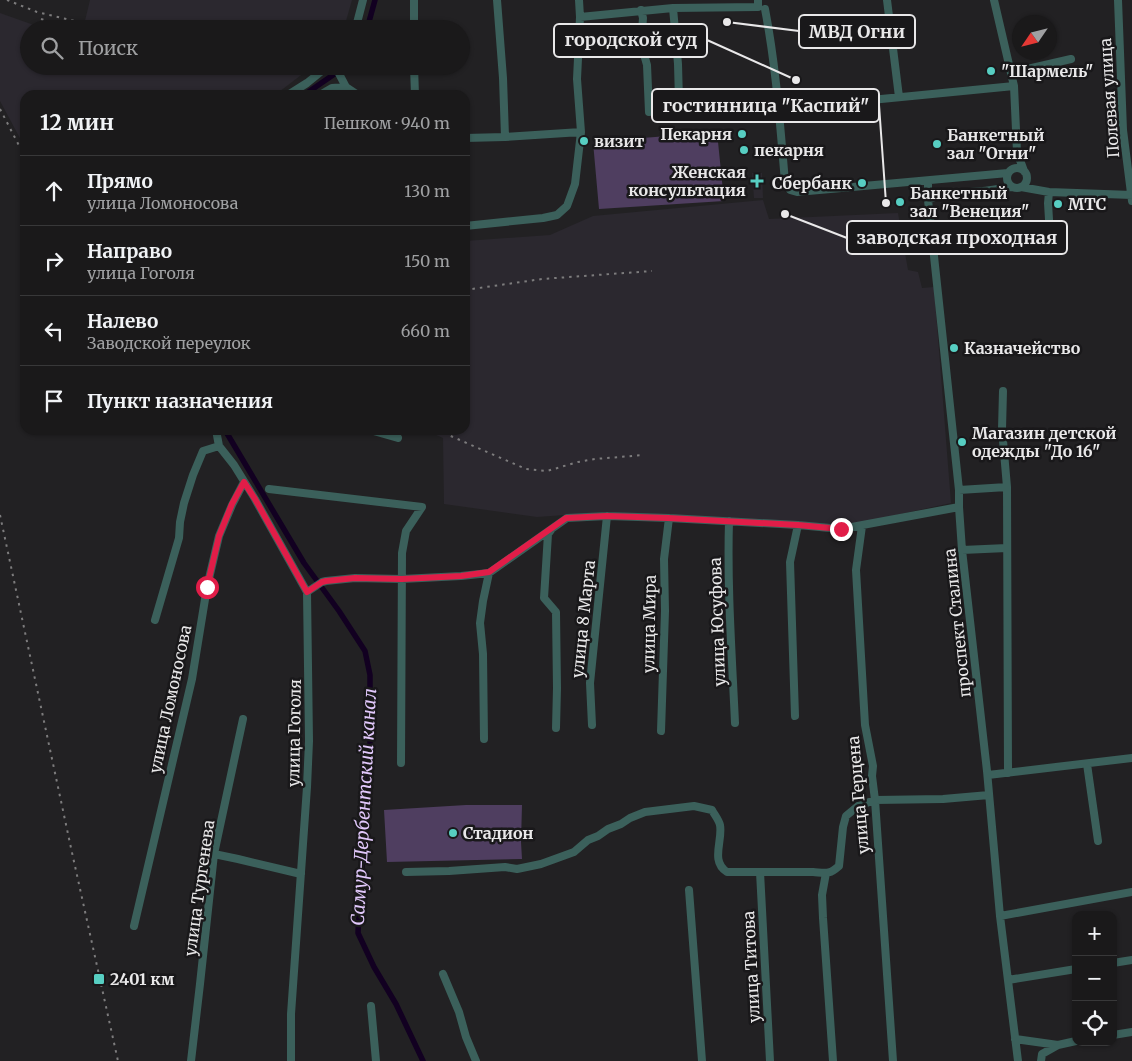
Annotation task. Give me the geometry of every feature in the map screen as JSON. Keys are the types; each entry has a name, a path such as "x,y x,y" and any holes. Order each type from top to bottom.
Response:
{"street":[{"path":"358,20 363,0"},
{"path":"414,0 414,20"},
{"path":"497,0 505,137"},
{"path":"470,225 543,218 557,215 567,206 575,184 581,132 577,79 579,0"},
{"path":"887,0 899,97"},
{"path":"994,0 1013,82 1017,152 1026,179 1026,182 1021,187"},
{"name":"Полевая улица","path":"1118,0 1123,130 1132,197"},
{"path":"580,17 641,10 760,5 772,49 785,182 790,190 798,192 928,181 1009,172 1017,168 1046,192 1050,236"},
{"path":"673,8 679,101"},
{"path":"641,10 643,18 641,44 647,65 649,112"},
{"path":"779,110 1013,82 1023,70 1072,59"},
{"path":"296,90 317,75"},
{"path":"340,75 344,83 352,90"},
{"path":"414,75 414,90"},
{"path":"329,90 344,83"},
{"path":"344,83 344,90"},
{"path":"1123,130 1131,125"},
{"path":"470,138 581,132"},
{"path":"1012,187 1007,180 1017,152"},
{"name":"проспект Сталина","path":"928,181 928,200 959,490 962,550 987,771 1000,916 1018,1061"},
{"path":"928,200 937,195 1012,187 1046,192 1132,197"},
{"path":"1003,391 1002,429 1007,487 1008,773"},
{"name":"улица Гоголя","path":"217,435 219,446 234,464 310,590 309,741 291,1014 291,1061"},
{"path":"388,435 398,438"},
{"path":"155,620 179,538 184,503 193,475 203,451 219,446"},
{"name":"улица Ломоносова","path":"134,926 192,679 207,587 219,536 232,504 244,482"},
{"path":"959,490 1007,487"},
{"path":"269,489 422,507 406,531 402,553 401,763"},
{"path":"310,590 322,582 355,578 402,579 461,576 489,572 566,518 607,516 668,518 841,529 959,507"},
{"name":"улица 8 Марта","path":"592,725 590,683 607,516"},
{"name":"улица Мира","path":"661,731 665,611 664,559 668,518"},
{"name":"улица Юсуфова","path":"730,521 728,556 735,723"},
{"path":"795,716 790,562 798,525"},
{"name":"улица Герцена","path":"862,526 856,570 866,725 873,766 872,776 893,1061"},
{"path":"552,528 548,534 544,598 556,612 556,728"},
{"path":"962,550 1007,548"},
{"path":"484,739 483,654 480,623 489,572"},
{"name":"улица Тургенева","path":"191,1061 214,854 243,720"},
{"path":"987,771 988,775 1132,758"},
{"path":"1087,764 1098,841"},
{"path":"406,872 505,867 517,869 541,864 574,852 588,840 645,812 694,806 712,810 720,825 718,860 721,868 727,872 813,872 826,874 839,866 846,816 858,806 875,800 989,796"},
{"path":"214,854 301,874"},
{"name":"улица Титова","path":"760,872 770,1061"},
{"path":"826,874 822,895 833,1061"},
{"path":"689,890 702,1061"},
{"path":"1000,916 1132,892"},
{"path":"1117,962 1132,960"},
{"path":"1008,980 1072,970"},
{"path":"443,974 476,1061"},
{"path":"372,1006 376,1061"},
{"path":"1117,1034 1132,1032"},
{"path":"1015,1039 1058,1045"},
{"path":"1041,1061 1042,1054 1058,1045 1072,1042"}],"shaded area":[{"path":"90,0 352,0 346,20 85,20"},
{"path":"0,13 20,20 20,75 301,75 282,90 20,90 20,138 0,101"},
{"path":"717,132 724,201 599,209 593,142"},
{"name":"Женская консультация","path":"752,173 762,173 763,198 754,198"},
{"path":"763,200 769,219 898,213 908,270 918,272 922,288 934,287 951,503 846,526 607,512 537,517 444,504 443,438 436,435 470,435 470,241 550,235 593,216"},
{"name":"Стадион","path":"466,805 522,805 522,859 387,862 384,810"}],"waterway":[{"name":"Самур-Дербентский канал","path":"369,20 375,0"},
{"name":"Самур-Дербентский канал","path":"311,90 333,75"},
{"name":"Самур-Дербентский канал","path":"228,435 304,563 365,651 370,675 370,766 358,933 374,967 396,1004 423,1061"}],"railway":[{"path":"7,0 37,12 70,20"},
{"path":"0,109 20,147"},
{"path":"470,289 542,279 652,271"},
{"path":"448,435 526,469 547,471 595,459 644,455"},
{"path":"0,515 118,1061"}],"place":[{"name":"МВД Огни","path":"727,22"},
{"name":"\"Шармель\"","path":"991,71"},
{"name":"городской суд","path":"796,80"},
{"name":"Пекарня","path":"742,134"},
{"name":"визит","path":"584,141"},
{"name":"Банкетный зал \"Огни\"","path":"937,144"},
{"name":"пекарня","path":"744,150"},
{"name":"Женская консультация","path":"757,181"},
{"name":"Сбербанк","path":"862,183"},
{"name":"Банкетный зал \"Венеция\"","path":"900,202"},
{"name":"гостинница \"Каспий\"","path":"886,203"},
{"name":"МТС","path":"1058,204"},
{"name":"заводская проходная","path":"785,214"},
{"name":"Казначейство","path":"954,348"},
{"name":"Магазин детской одежды \"До 16\"","path":"962,442"},
{"name":"Стадион","path":"453,833"},
{"name":"2401 км","path":"99,979"}],"route":[{"path":"207,587 219,536 232,504 244,482 307,592 326,581 355,578 402,579 461,576 489,572 566,518 607,516 668,518 841,529"}]}
